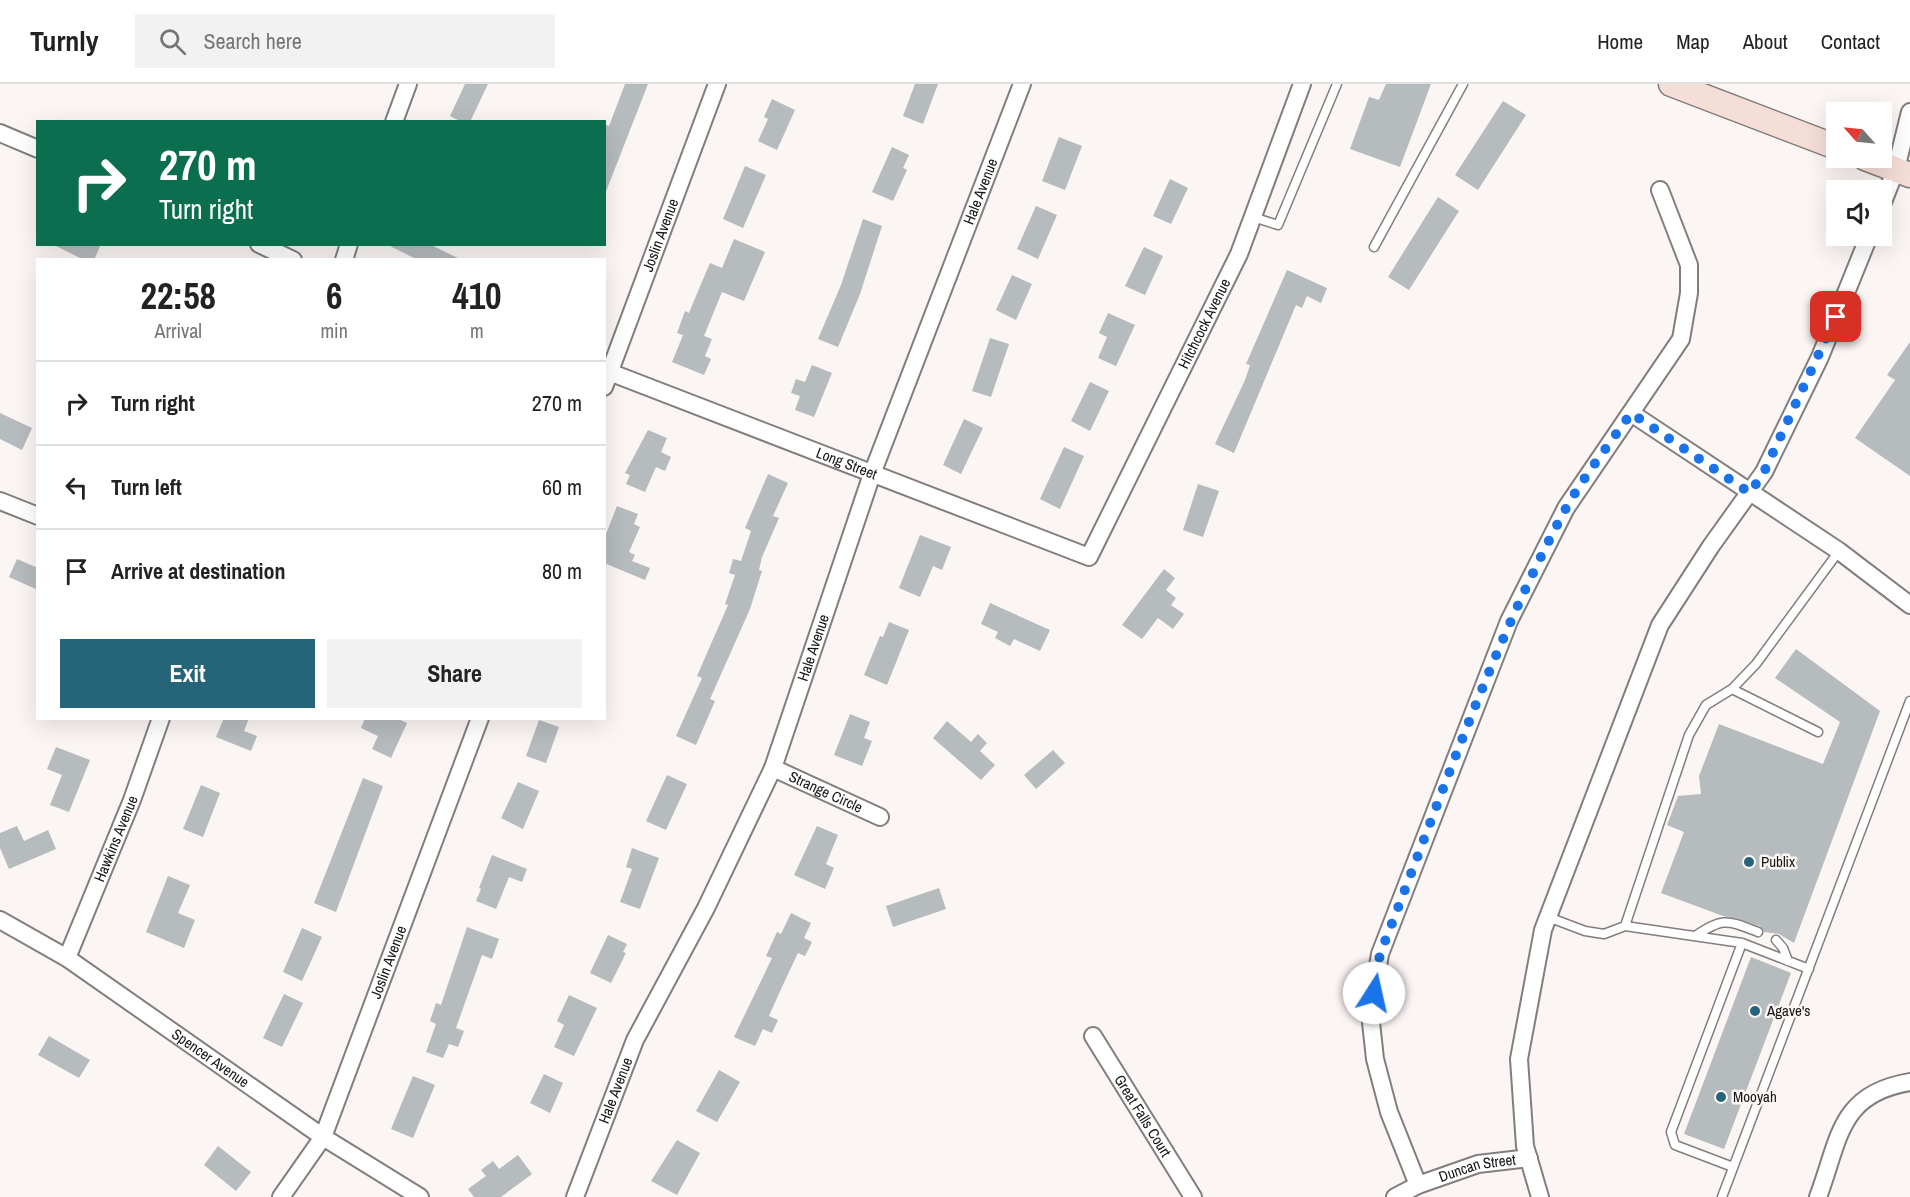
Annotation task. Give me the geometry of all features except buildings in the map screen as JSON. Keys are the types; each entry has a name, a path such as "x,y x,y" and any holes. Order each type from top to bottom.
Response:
{"main road":[{"path":"1671,84 1826,143"}],"street":[{"path":"395,120 408,84"},
{"name":"Joslin Avenue","path":"606,376 717,84"},
{"name":"Hale Avenue","path":"574,1197 634,1041 706,908 773,768 872,474 1022,84"},
{"name":"Hitchcock Avenue","path":"1089,557 1239,254 1302,84"},
{"path":"1892,190 1903,172 1910,112"},
{"path":"0,133 36,148"},
{"path":"1418,1185 1389,1112 1375,1059 1370,1013 1380,954 1509,621 1566,508 1681,339 1689,293 1689,265 1660,190"},
{"path":"262,246 289,258"},
{"path":"1540,1197 1526,1146 1519,1059 1543,930 1660,625 1711,546 1764,472 1820,357 1865,246"},
{"name":"Long Street","path":"606,376 1089,557"},
{"path":"1631,413 1839,551 1910,605"},
{"path":"0,501 36,515"},
{"name":"Hawkins Avenue","path":"68,958 132,800 160,720"},
{"name":"Joslin Avenue","path":"281,1197 323,1137 479,720"},
{"name":"Strange Circle","path":"773,768 880,818"},
{"name":"Spencer Avenue","path":"0,920 68,958 323,1137 420,1197"},
{"name":"Great Falls Court","path":"1093,1036 1192,1197"},
{"path":"1818,1197 1838,1137 1855,1105 1869,1094 1910,1082"},
{"name":"Duncan Street","path":"1395,1197 1418,1185 1478,1164 1529,1158"}],"lane":[{"path":"1253,218 1278,225 1336,84"},
{"path":"1374,247 1463,84"},
{"path":"1625,926 1689,735 1706,705 1732,689 1756,664 1839,551"},
{"path":"1732,689 1818,732"},
{"path":"1722,1197 1910,701"},
{"path":"1548,917 1585,932 1604,934 1625,926 1742,943 1809,969"},
{"path":"1695,936 1715,923 1730,922 1758,932"},
{"path":"1776,940 1784,948 1788,961"},
{"path":"1733,1167 1675,1145 1671,1132 1742,943"}],"place":[{"name":"Publix","path":"1749,862"},
{"name":"Agave's","path":"1755,1011"},
{"name":"Mooyah","path":"1721,1097"}],"route":[{"path":"1374,993 1380,954 1509,621 1566,508 1631,413 1750,493 1764,472 1820,357 1836,317"}]}
